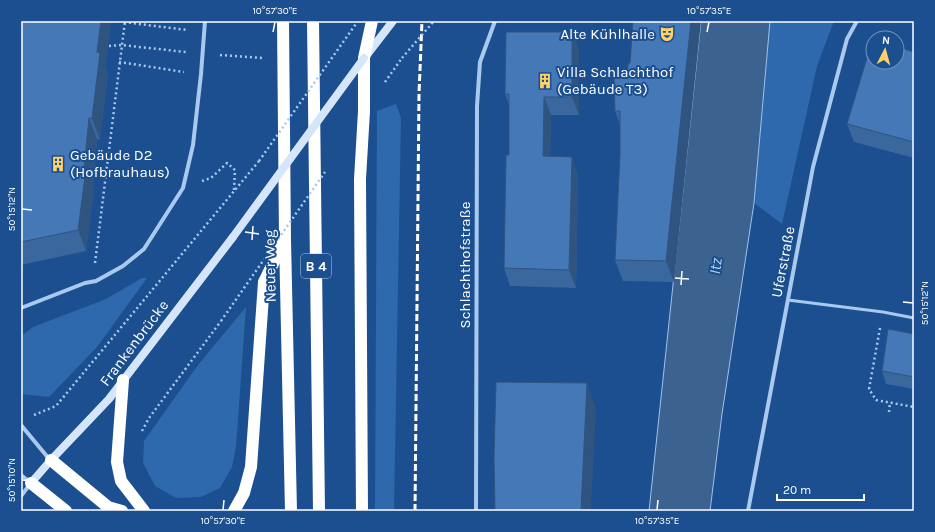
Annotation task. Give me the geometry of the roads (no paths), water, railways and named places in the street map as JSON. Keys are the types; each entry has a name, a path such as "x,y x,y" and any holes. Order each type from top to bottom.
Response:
{"highway":[{"name":"Neuer Weg","path":"283,21 285,240 291,511"},
{"name":"B 4","path":"313,21 318,511"},
{"path":"362,511 360,179 364,111 364,58 372,21"},
{"path":"234,511 244,493 251,467 264,282 285,240"},
{"path":"123,380 117,462 121,481 144,511"},
{"path":"51,460 108,507 122,511"},
{"path":"31,483 66,511"}],"street":[{"path":"21,308 85,283 96,281 123,266 144,249 183,188 193,145 205,21"},
{"name":"Frankenbrücke","path":"31,483 109,399 393,21"},
{"name":"Schlachthofstraße","path":"476,511 477,106 480,62 495,21"},
{"name":"Uferstraße","path":"748,511 813,167 847,39 856,21"},
{"path":"21,425 51,460"},
{"path":"21,475 31,483 21,496"}],"lane":[{"path":"788,300 883,312 914,318"}],"water":[{"name":"Itz","path":"701,21 770,21 754,203 722,414 710,511 649,511"}],"railway":[{"path":"415,511 419,94 422,21"}],"place":[{"name":"Alte Kühlhalle","path":"667,34"},
{"name":"Villa Schlachthof (Gebäude T3)","path":"545,81"},
{"name":"Gebäude D2 (Hofbrauhaus)","path":"58,164"}]}
